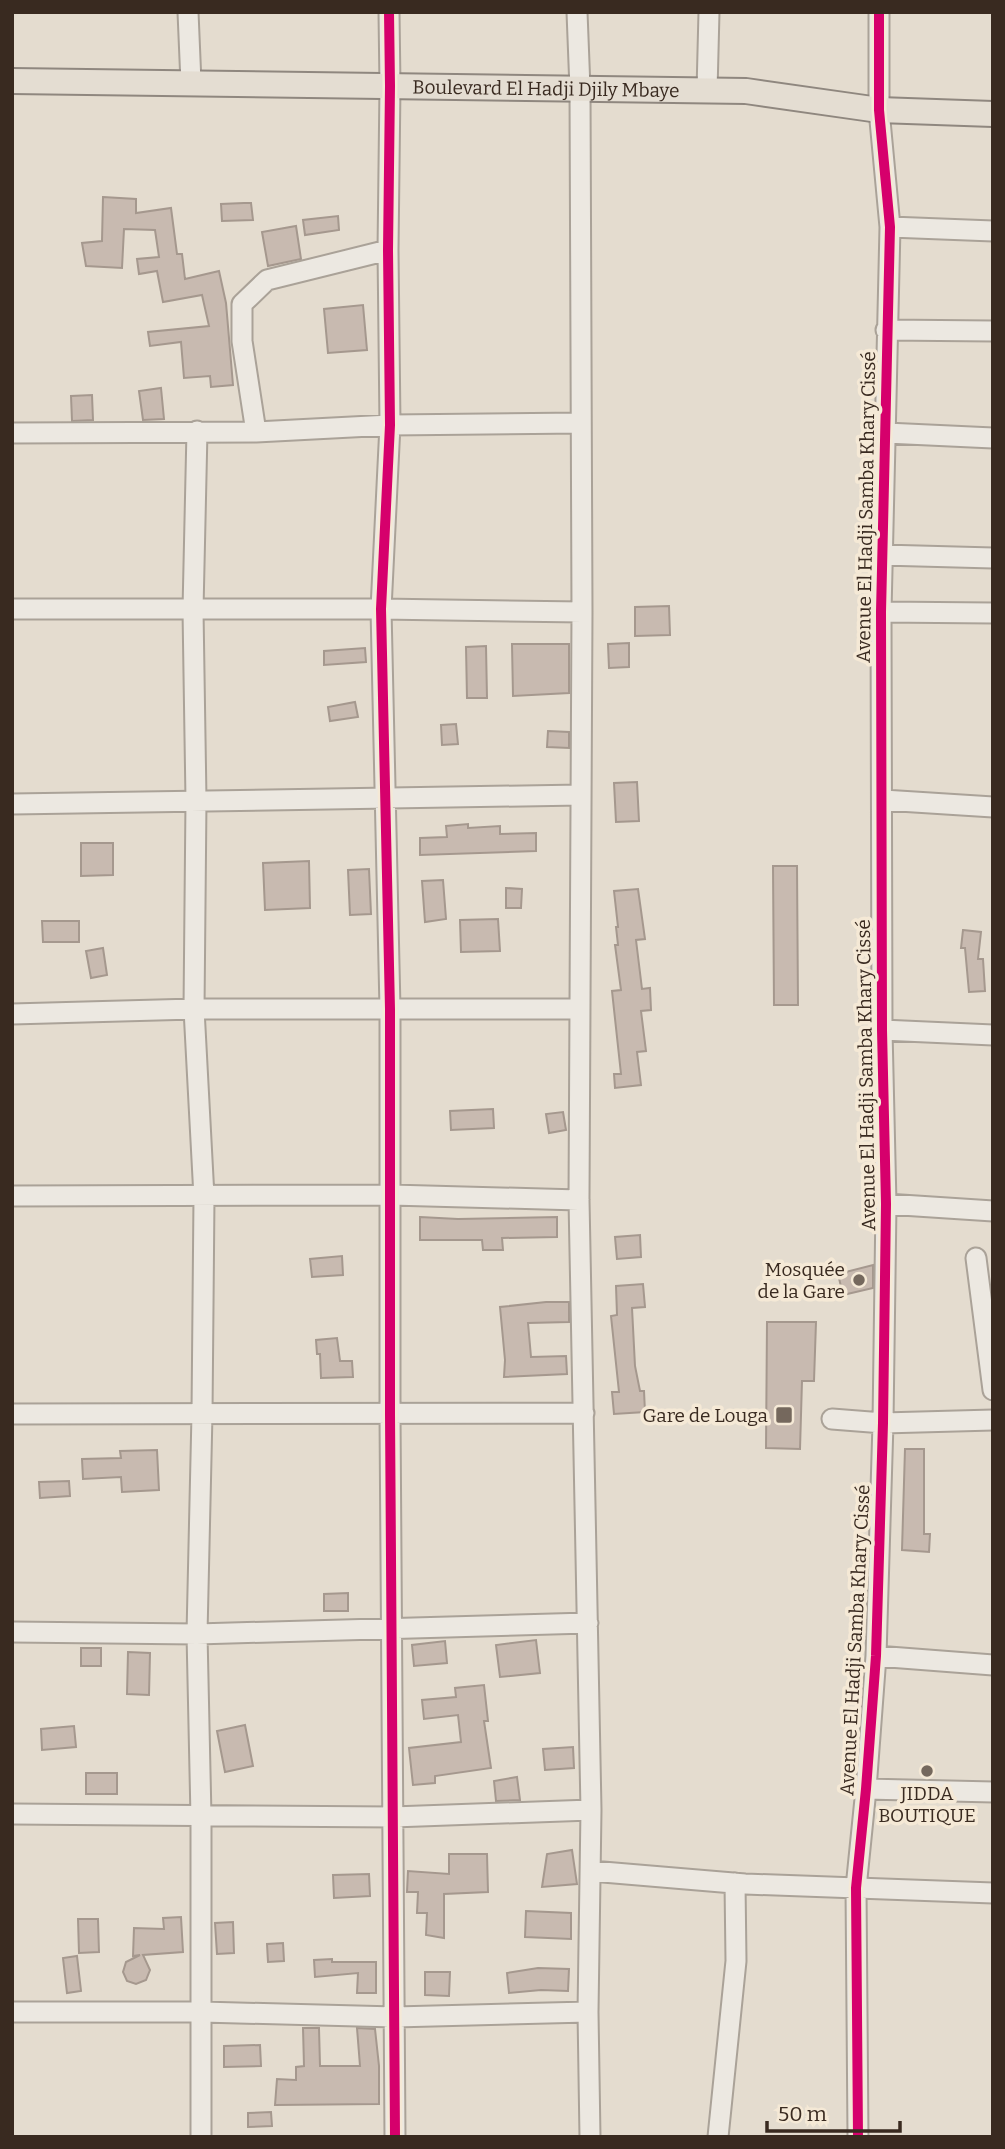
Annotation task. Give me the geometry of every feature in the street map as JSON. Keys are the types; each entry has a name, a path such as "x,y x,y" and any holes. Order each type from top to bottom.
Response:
{"main road":[{"name":"Boulevard El Hadji Djily Mbaye","path":"12,81 746,91 879,110 993,114"}],"street":[{"path":"188,12 191,83"},
{"path":"389,12 387,250 390,425 381,609 390,1009 395,2137"},
{"path":"577,12 580,89 582,612 579,1200 592,1810 588,2012 590,2137"},
{"path":"707,91 709,12"},
{"name":"Avenue El Hadji Samba Khary Cissé","path":"858,2137 856,1888 876,1656 886,1204 882,1030 881,612 890,227 879,110 879,12"},
{"path":"890,227 993,231"},
{"path":"256,432 242,341 242,304 267,280 387,250"},
{"path":"886,330 993,331"},
{"path":"12,433 256,432 390,425 581,423"},
{"path":"197,431 193,610 196,800 194,1009 204,1197 197,1634 201,1816 201,2137"},
{"path":"886,433 993,438"},
{"path":"882,555 993,558"},
{"path":"12,608 582,612"},
{"path":"881,612 993,613"},
{"path":"12,804 580,795"},
{"path":"883,800 993,807"},
{"path":"12,1014 194,1009 580,1009"},
{"path":"882,1030 993,1035"},
{"path":"12,1196 391,1195 579,1200"},
{"path":"886,1204 993,1211"},
{"path":"976,1258 993,1390"},
{"path":"12,1414 584,1413"},
{"path":"832,1419 883,1423 993,1420"},
{"path":"12,1632 197,1634 588,1623"},
{"path":"876,1656 993,1665"},
{"path":"866,1789 993,1792"},
{"path":"12,1814 393,1817 592,1810"},
{"path":"591,1871 735,1883 993,1893"},
{"path":"718,2137 736,1961 735,1883"},
{"path":"12,2012 202,2012 395,2017 588,2012"}],"building":[{"path":"103,197 136,199 136,213 171,208 177,254 182,254 185,279 219,271 226,303 233,385 211,387 210,376 184,378 181,342 150,346 148,332 209,326 202,295 163,302 157,271 139,274 137,259 159,257 155,230 124,229 122,268 86,266 82,243 102,241"},
{"path":"251,203 253,220 222,221 221,204"},
{"path":"338,216 339,230 305,235 303,220"},
{"path":"296,226 301,259 268,266 262,232"},
{"path":"363,305 367,350 328,353 324,309"},
{"path":"161,388 164,419 143,420 139,391"},
{"path":"92,395 93,420 72,421 71,396"},
{"path":"669,606 670,635 635,636 635,607"},
{"path":"629,643 629,667 609,668 608,644"},
{"path":"512,644 569,644 569,693 513,696"},
{"path":"486,646 487,698 467,698 466,647"},
{"path":"365,648 366,662 324,665 324,651"},
{"path":"355,702 358,717 330,721 328,707"},
{"path":"456,724 458,744 442,745 441,725"},
{"path":"548,731 569,732 569,748 547,747"},
{"path":"637,782 639,821 616,822 614,783"},
{"path":"468,824 468,828 500,826 500,834 536,833 536,851 420,855 420,838 447,837 446,826"},
{"path":"81,843 113,843 113,875 81,876"},
{"path":"309,861 310,908 265,910 263,863"},
{"path":"773,866 797,866 798,1005 774,1005"},
{"path":"369,869 371,914 350,915 348,870"},
{"path":"443,880 446,919 425,922 422,881"},
{"path":"506,888 522,889 521,908 506,908"},
{"path":"638,889 645,939 636,940 642,989 650,988 651,1010 641,1011 646,1051 637,1052 641,1085 615,1088 614,1074 621,1074 612,991 621,990 615,945 618,945 618,927 614,891"},
{"path":"498,919 500,951 461,952 460,920"},
{"path":"42,921 79,921 79,942 43,942"},
{"path":"963,930 981,932 978,959 983,959 985,991 969,992 965,948 961,948"},
{"path":"103,948 107,975 91,978 86,951"},
{"path":"493,1109 494,1128 451,1130 450,1111"},
{"path":"563,1112 566,1130 549,1133 546,1114"},
{"path":"420,1217 557,1217 557,1237 502,1238 503,1250 483,1250 482,1240 420,1240"},
{"path":"640,1235 641,1257 617,1259 615,1237"},
{"path":"342,1256 343,1275 312,1277 310,1259"},
{"name":"Mosquée de la Gare","path":"873,1265 873,1288 843,1295 838,1274"},
{"path":"643,1284 645,1307 632,1308 635,1366 640,1391 644,1391 645,1412 614,1414 612,1392 619,1392 611,1316 617,1315 616,1286"},
{"path":"569,1302 569,1322 528,1323 531,1357 566,1356 567,1374 504,1377 500,1307"},
{"name":"Gare de Louga","path":"767,1322 816,1322 814,1381 802,1381 800,1449 766,1448"},
{"path":"337,1338 340,1361 352,1361 353,1377 321,1378 320,1354 317,1354 316,1340"},
{"path":"905,1449 924,1449 924,1534 930,1534 929,1552 902,1550"},
{"path":"157,1450 159,1490 122,1492 121,1477 83,1479 82,1459 121,1458 120,1451"},
{"path":"69,1481 70,1496 40,1498 39,1482"},
{"path":"348,1593 348,1611 324,1611 324,1594"},
{"path":"536,1640 540,1673 500,1677 496,1645"},
{"path":"445,1641 447,1663 414,1666 412,1645"},
{"path":"81,1648 101,1648 101,1666 81,1666"},
{"path":"128,1652 150,1653 149,1695 127,1694"},
{"path":"484,1685 488,1721 484,1721 491,1768 435,1776 435,1783 413,1785 409,1748 461,1742 458,1715 424,1719 422,1700 456,1697 455,1688"},
{"path":"245,1725 253,1766 225,1772 217,1731"},
{"path":"74,1726 76,1747 42,1750 41,1729"},
{"path":"573,1747 574,1768 545,1770 543,1749"},
{"path":"86,1773 117,1773 117,1794 86,1794"},
{"path":"517,1777 520,1800 496,1801 494,1781"},
{"path":"572,1850 577,1884 542,1887 547,1854"},
{"path":"449,1854 487,1854 488,1892 444,1894 444,1938 426,1935 427,1913 417,1913 418,1892 407,1892 408,1871 449,1874"},
{"path":"369,1874 370,1896 334,1898 333,1875"},
{"path":"526,1911 571,1913 571,1939 525,1937"},
{"path":"181,1917 183,1952 143,1955 150,1970 146,1980 136,1984 127,1981 123,1972 126,1962 140,1955 133,1956 134,1928 164,1929 163,1918"},
{"path":"78,1919 98,1919 99,1952 79,1953"},
{"path":"233,1922 234,1953 217,1954 215,1923"},
{"path":"283,1943 284,1961 268,1962 267,1944"},
{"path":"77,1956 81,1991 67,1993 63,1958"},
{"path":"332,1959 332,1962 376,1962 376,1993 357,1993 358,1973 315,1977 314,1960"},
{"path":"538,1968 569,1969 568,1991 509,1993 507,1973"},
{"path":"425,1972 450,1972 449,1996 425,1995"},
{"path":"303,2028 319,2028 320,2066 360,2066 357,2028 375,2029 379,2104 275,2105 277,2079 296,2080 296,2067 304,2066"},
{"path":"260,2045 261,2066 224,2067 224,2046"},
{"path":"271,2112 272,2126 248,2127 248,2113"}],"cycle path":[{"path":"389,12 390,425 381,609 390,1009 395,2137"},
{"path":"858,2137 856,1888 876,1656 886,1204 882,1030 881,612 890,227 879,110 879,12"}],"place":[{"name":"Mosquée de la Gare","path":"859,1280"},
{"name":"Gare de Louga","path":"784,1415"},
{"name":"JIDDA BOUTIQUE","path":"927,1771"}]}
